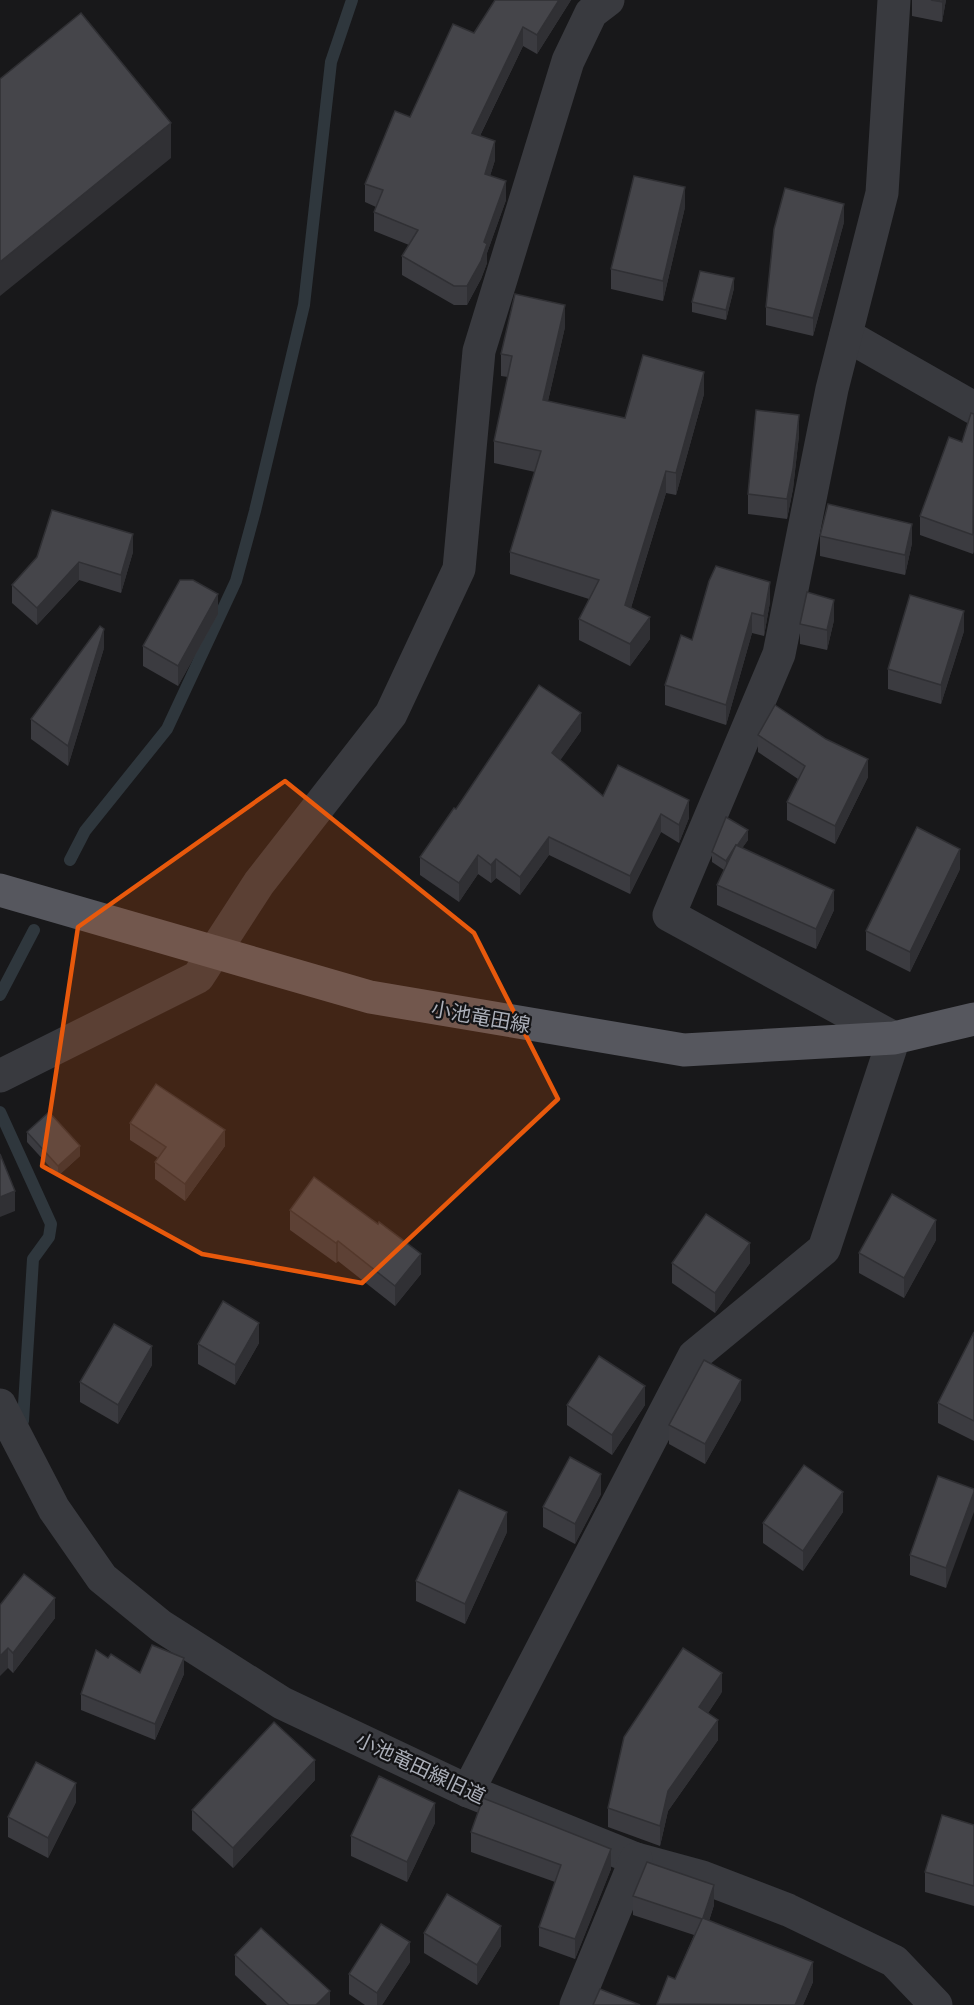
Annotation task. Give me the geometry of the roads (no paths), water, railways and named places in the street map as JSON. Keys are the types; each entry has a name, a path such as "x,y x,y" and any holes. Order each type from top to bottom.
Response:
{"main road":[{"name":"小池竜田線","path":"0,890 370,997 684,1050 894,1038 974,1020"}],"street":[{"path":"4,1074 198,976 260,883 392,714 459,569 479,351 568,61 591,13 608,0"},
{"path":"468,1791 694,1356 824,1250 894,1038 669,915 779,654 832,388 882,193 894,0"},
{"path":"846,335 974,408"},
{"name":"小池竜田線旧道","path":"0,1405 54,1509 102,1578 161,1626 282,1703 468,1791 636,1859 702,1877 788,1910 894,1961 936,2005"},
{"path":"576,2005 636,1859"}],"waterway":[{"path":"70,860 85,831 167,729 236,581 304,305 331,62 352,0"},
{"path":"0,995 34,930"},
{"path":"0,1112 51,1224 49,1237 33,1259 23,1421"}]}
